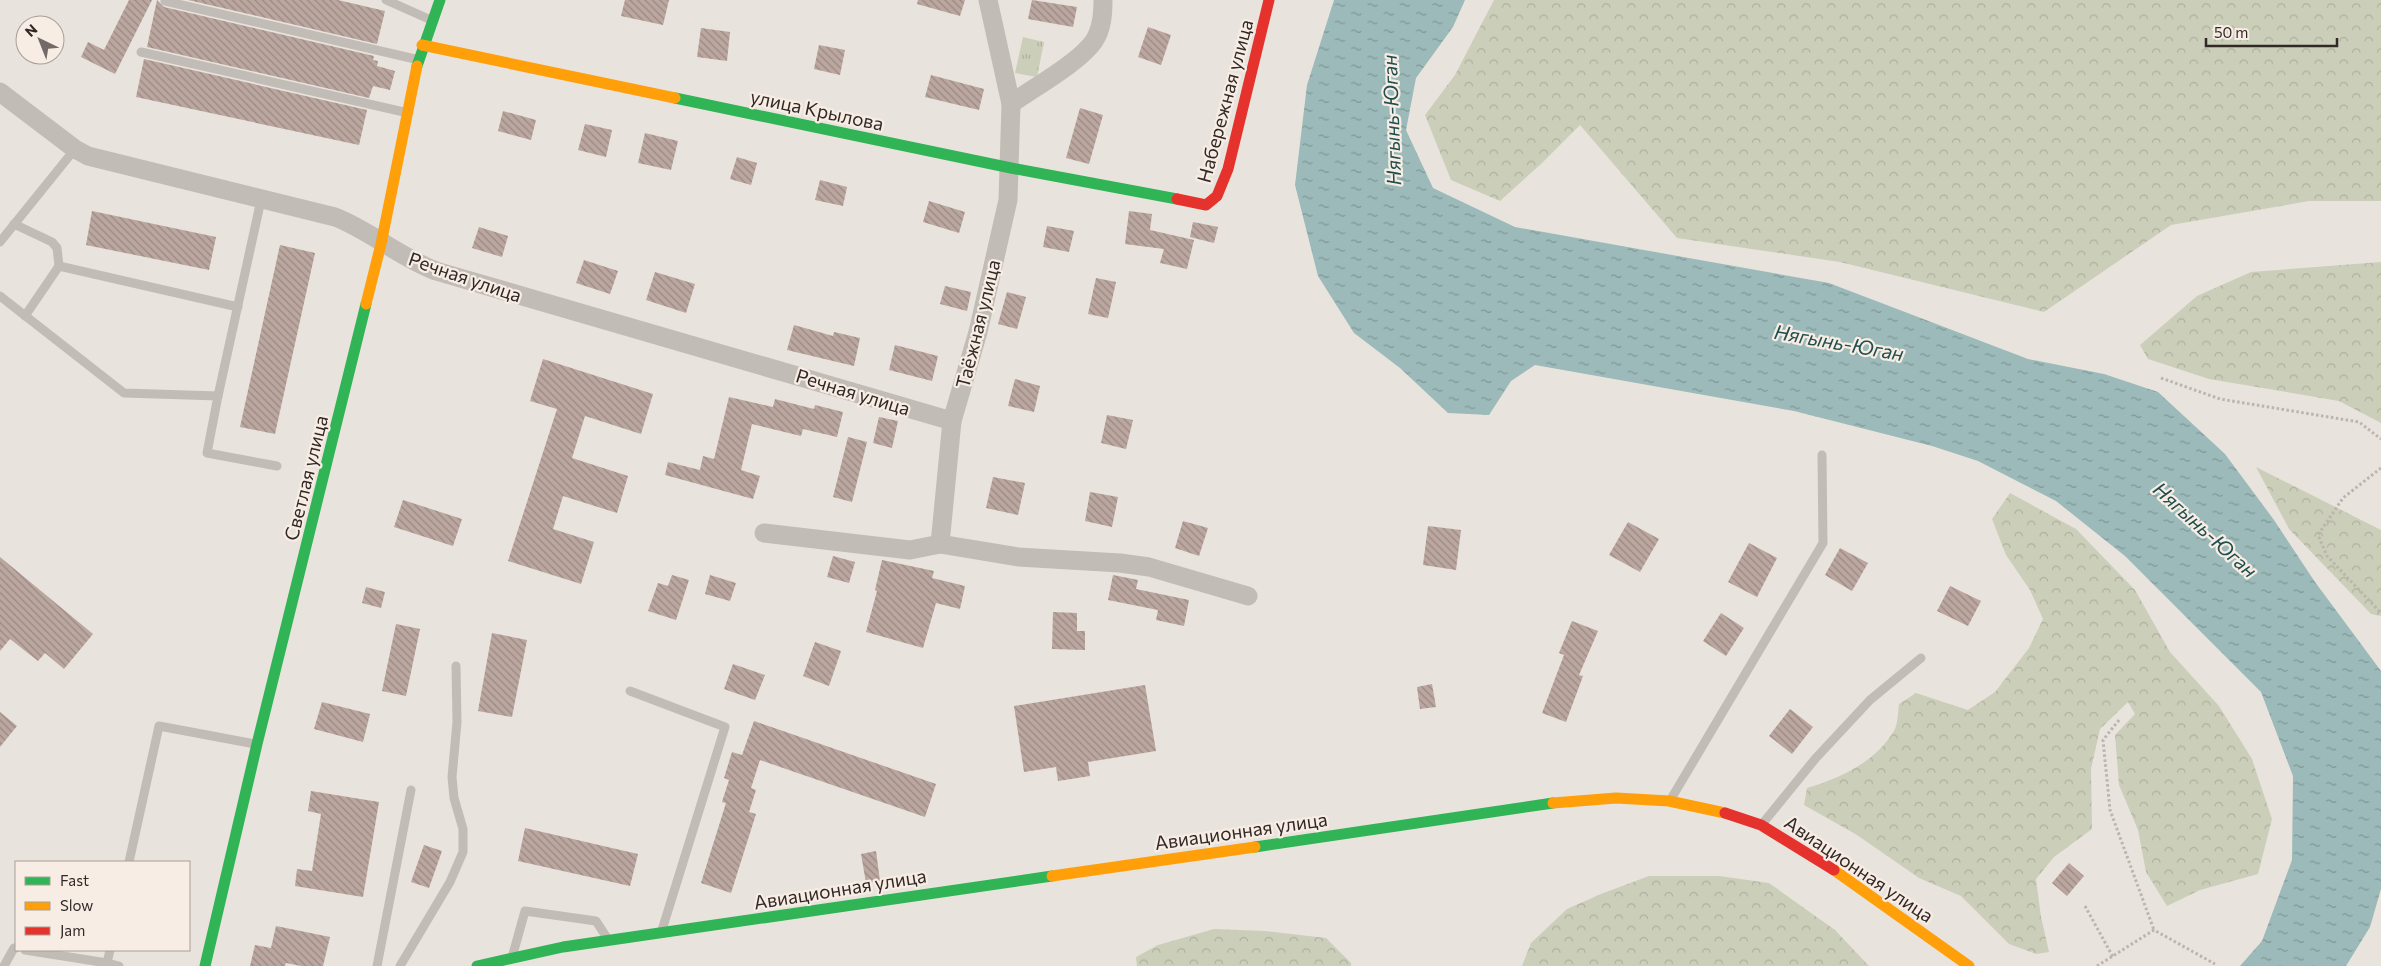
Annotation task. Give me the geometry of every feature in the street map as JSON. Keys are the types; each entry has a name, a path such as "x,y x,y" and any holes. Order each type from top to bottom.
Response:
{"street":[{"name":"Светлая улица","path":"205,966 257,744 381,244 418,59 440,0"},
{"name":"Таёжная улица","path":"940,544 952,422 980,322 1008,200 1011,168 1011,104 988,0"},
{"path":"1011,104 1080,55 1094,40 1102,19 1104,0"},
{"name":"Набережная улица","path":"1206,205 1217,196 1228,169 1269,0"},
{"name":"улица Крылова","path":"422,45 1011,168 1206,205"},
{"name":"Речная улица","path":"3,98 75,149 104,161 335,217 348,222 381,244 418,264 436,270 952,422"},
{"path":"764,533 910,550 940,544 1018,557 1120,563 1149,567 1248,596"},
{"name":"Авиационная улица","path":"477,966 512,957 662,932 1575,800 1616,798 1669,801 1728,814 1762,825 1853,882 1969,966"}],"lane":[{"path":"386,0 431,20"},
{"path":"165,1 418,59"},
{"path":"142,52 407,112"},
{"path":"0,242 75,149"},
{"path":"262,200 207,453 277,466"},
{"path":"14,224 52,242 57,248 59,266 26,316"},
{"path":"59,266 238,307"},
{"path":"0,296 124,393 218,396"},
{"path":"1669,801 1824,544 1822,455"},
{"path":"1762,825 1815,758 1864,707 1921,658"},
{"path":"400,966 450,882 463,852 463,829 454,798 452,777 457,722 456,666"},
{"path":"630,691 725,727 662,932"},
{"path":"129,861 159,726 257,744"},
{"path":"377,966 410,790"},
{"path":"512,957 525,911 596,921 608,940"},
{"path":"4,966 15,948"},
{"path":"40,951 69,953 119,966"},
{"path":"107,964 110,951"}],"path":[{"path":"2161,378 2220,399 2358,422 2381,439"},
{"path":"2381,468 2343,498 2318,535 2326,556 2381,613"},
{"path":"2119,720 2103,740 2110,810 2154,930 2215,964"},
{"path":"2085,906 2113,957"},
{"path":"2097,966 2154,930"}],"green space":[{"path":"1494,0 2381,0 2381,201 2309,201 2171,225 2044,312 1840,262 1677,238 1580,125 1500,201 1451,180 1425,115 1455,75"},
{"path":"1023,37 1044,42 1037,77 1015,73"},
{"path":"2381,262 2381,423 2339,401 2209,379 2148,359 2140,345 2197,296 2251,272"},
{"path":"2256,467 2381,530 2381,616 2371,614 2289,529"},
{"path":"2010,493 2076,529 2135,590 2170,652 2219,706 2252,759 2272,819 2258,874 2200,890 2167,906 2146,872 2138,830 2119,785 2115,735 2135,714 2128,702 2100,729 2091,769 2092,829 2054,857 2036,879 2041,917 2049,952 2036,954 2009,944 1961,896 1919,878 1857,835 1804,805 1807,788 1844,774 1877,752 1894,731 1899,704 1916,693 1968,710 1995,692 2029,648 2043,619 2030,590 2006,555 1992,519"},
{"path":"1649,876 1719,876 1769,883 1835,930 1869,966 1522,966 1531,943 1567,909"},
{"path":"1214,929 1265,931 1326,938 1351,963 1351,966 1137,966 1136,957 1158,945"}],"water":[{"name":"Нягынь-Юган","path":"1334,0 1465,0 1453,27 1416,78 1406,130 1433,188 1515,227 1829,283 2028,359 2104,374 2158,392 2225,454 2274,520 2315,582 2381,671 2381,889 2370,927 2346,966 2240,966 2262,941 2292,860 2293,776 2261,692 2125,556 2056,501 1978,461 1932,446 1794,411 1535,365 1511,381 1489,415 1448,413 1400,368 1354,333 1318,276 1295,185 1307,85"}],"building":[{"path":"129,0 152,0 115,74 81,57 88,42 104,50"},
{"path":"157,0 164,7 374,56 373,60 378,61 377,66 395,71 390,90 373,86 369,98 147,47"},
{"path":"188,0 338,0 385,11 377,44"},
{"path":"625,0 669,0 663,25 621,16"},
{"path":"918,0 965,0 960,16 917,4"},
{"path":"1032,0 1077,7 1073,27 1028,19"},
{"path":"1148,27 1171,35 1161,65 1138,57"},
{"path":"701,28 730,32 727,61 697,57"},
{"path":"819,45 845,50 840,75 814,69"},
{"path":"144,59 367,110 359,145 136,97"},
{"path":"931,75 984,89 979,110 925,97"},
{"path":"1080,108 1103,115 1089,164 1066,158"},
{"path":"503,111 536,120 531,140 498,131"},
{"path":"585,124 612,130 606,157 578,150"},
{"path":"645,133 678,141 671,170 638,163"},
{"path":"737,157 757,163 751,185 730,179"},
{"path":"820,180 847,187 843,206 815,200"},
{"path":"929,201 965,212 959,233 923,222"},
{"path":"92,211 216,237 209,270 86,245"},
{"path":"1129,211 1152,214 1150,230 1194,240 1187,269 1160,263 1164,249 1125,244"},
{"path":"1193,222 1218,227 1214,243 1190,237"},
{"path":"1047,226 1074,231 1069,252 1043,247"},
{"path":"479,227 508,236 502,257 472,248"},
{"path":"280,245 315,253 275,434 240,427"},
{"path":"584,260 618,271 610,294 576,283"},
{"path":"655,272 695,284 686,313 646,300"},
{"path":"1096,278 1116,282 1108,318 1088,314"},
{"path":"945,286 971,292 967,311 940,304"},
{"path":"1007,292 1026,297 1017,329 998,324"},
{"path":"794,325 833,336 834,332 860,338 854,366 787,350"},
{"path":"895,345 938,356 932,381 889,370"},
{"path":"543,359 653,394 641,434 585,416 572,458 628,476 617,513 563,496 553,529 594,542 581,584 508,561 557,409 530,401"},
{"path":"1015,379 1040,386 1034,412 1008,406"},
{"path":"729,397 773,407 775,399 814,409 815,405 843,412 837,437 803,429 801,436 752,424 741,470 760,476 753,499 665,475 668,462 700,470 703,456 714,459"},
{"path":"1107,415 1133,420 1126,449 1101,443"},
{"path":"879,417 898,421 892,448 873,443"},
{"path":"848,437 867,442 852,502 833,497"},
{"path":"993,477 1025,483 1018,515 986,508"},
{"path":"1090,492 1118,497 1112,527 1085,521"},
{"path":"403,500 462,519 453,546 394,527"},
{"path":"1183,521 1208,528 1199,556 1175,548"},
{"path":"1628,522 1659,539 1640,572 1609,555"},
{"path":"1428,526 1461,530 1456,570 1423,565"},
{"path":"1749,543 1777,558 1757,597 1728,582"},
{"path":"1840,548 1868,563 1852,591 1825,575"},
{"path":"833,556 855,562 849,583 827,577"},
{"path":"0,557 93,634 64,669 45,653 38,661 10,639 0,651"},
{"path":"882,560 934,571 932,578 965,586 960,609 936,603 923,648 866,632 877,591 875,590"},
{"path":"672,575 689,580 676,620 648,611 658,583 668,586"},
{"path":"710,575 736,583 730,601 705,594"},
{"path":"1113,575 1138,580 1136,589 1189,600 1184,626 1156,620 1158,610 1108,600"},
{"path":"1950,586 1981,601 1968,626 1937,611"},
{"path":"366,587 385,592 381,608 362,603"},
{"path":"1053,612 1077,613 1077,631 1085,631 1085,650 1052,649"},
{"path":"1721,613 1744,628 1726,656 1703,641"},
{"path":"1572,621 1598,631 1579,675 1583,676 1566,722 1542,713 1564,655 1559,653"},
{"path":"396,624 420,629 406,696 382,691"},
{"path":"492,633 527,640 512,717 478,711"},
{"path":"815,642 841,651 829,686 803,676"},
{"path":"733,664 765,675 755,700 724,689"},
{"path":"1432,684 1436,707 1420,709 1417,687"},
{"path":"1145,685 1156,751 1088,762 1090,776 1058,781 1056,767 1024,772 1014,706"},
{"path":"322,702 370,714 363,742 314,729"},
{"path":"1790,709 1813,727 1792,754 1769,736"},
{"path":"0,712 17,726 0,747"},
{"path":"754,721 936,784 925,817 760,760 751,788 756,790 749,812 756,814 731,893 701,883 726,803 722,802 729,780 724,778 732,752 742,755"},
{"path":"311,791 379,802 363,897 295,886 297,869 312,871 321,814 308,811"},
{"path":"525,828 638,854 630,886 518,861"},
{"path":"424,845 442,851 429,888 411,882"},
{"path":"876,851 880,881 866,883 861,854"},
{"path":"2069,863 2084,876 2067,896 2052,883"},
{"path":"276,926 330,937 323,966 301,966 286,963 285,966 250,966 255,945 271,948"}],"traffic: fast":[{"path":"417,66 440,0"},
{"path":"675,98 1011,168 1177,199"},
{"path":"205,966 257,744 366,304"},
{"path":"1255,847 1553,803"},
{"path":"477,966 563,947 1052,876"}],"traffic: slow":[{"path":"422,45 675,98"},
{"path":"366,304 381,244 417,66"},
{"path":"1553,803 1616,798 1669,801 1725,813"},
{"path":"1052,876 1255,847"},
{"path":"1834,870 1969,966"}],"traffic: jam":[{"path":"1177,199 1206,205 1217,196 1228,169 1269,0"},
{"path":"1725,813 1761,825 1834,870"}]}
